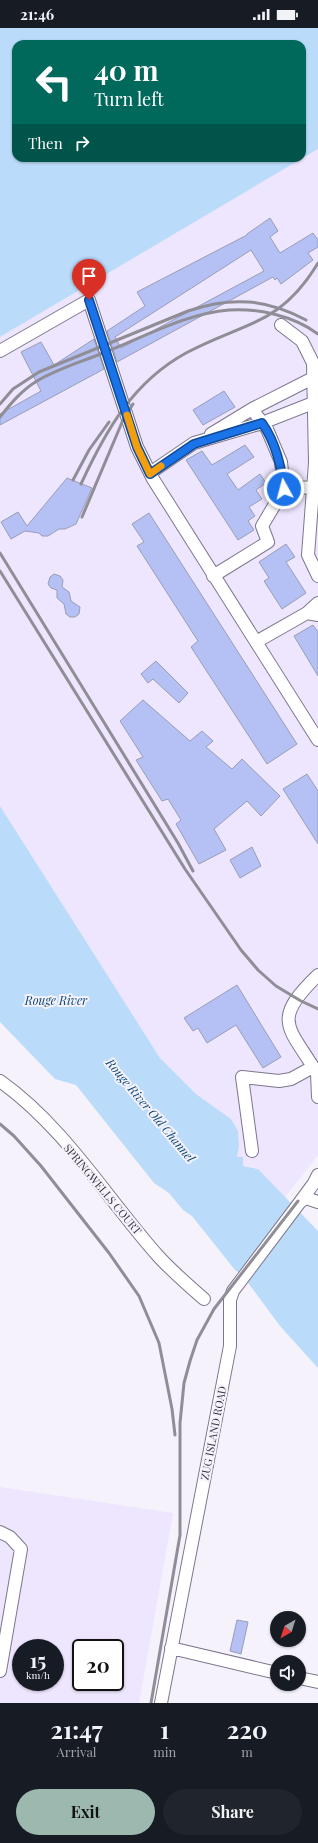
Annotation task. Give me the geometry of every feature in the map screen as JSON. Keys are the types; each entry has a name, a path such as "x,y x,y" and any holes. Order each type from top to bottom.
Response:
{"street":[{"path":"0,351 89,300 137,447 150,474 213,576 318,740"},
{"path":"281,326 302,341 318,357"},
{"path":"302,341 313,363 316,401 316,465 308,555 318,576"},
{"path":"150,474 194,444 252,409 313,378"},
{"path":"194,444 262,423 316,401"},
{"path":"213,576 268,542 262,526 284,489 281,462 267,429 252,409"},
{"path":"284,489 313,487"},
{"path":"256,642 313,614 318,603"},
{"path":"318,975 306,986 292,1006 287,1019 292,1033 316,1072 318,1097"},
{"path":"252,1151 242,1077 279,1081 316,1072"},
{"name":"SPRINGWELLS COURT","path":"0,1081 44,1119 85,1166 160,1258 204,1299"},
{"path":"303,1199 318,1174"},
{"path":"303,1199 318,1181"},
{"path":"303,1199 306,1198 318,1202"},
{"name":"ZUG ISLAND ROAD","path":"161,1703 230,1346 230,1300 235,1286 303,1199"},
{"path":"0,1532 10,1538 21,1549 0,1671"},
{"path":"172,1648 270,1671"},
{"path":"306,1679 318,1682"}],"shaded area":[{"path":"318,149 318,1155 285,1197 257,1168 243,1166 237,1157 239,1146 238,1131 231,1119 196,1094 160,1058 0,806 0,337 296,162 306,162 306,156"},
{"path":"0,1487 173,1513 139,1703 0,1703"}],"water":[{"path":"0,28 318,28 318,149 306,156 306,40 12,40 12,162 296,162 0,337"},
{"name":"Rouge River","path":"0,806 160,1058 196,1094 231,1119 238,1131 239,1146 237,1157 243,1157 243,1166 258,1169 318,1231 318,1368 280,1326 243,1276 235,1270 192,1216 183,1210 169,1193 154,1183 76,1085 55,1079 0,1022"}],"building":[{"path":"270,218 278,231 270,237 280,253 313,233 318,240 318,247 308,253 313,260 281,284 277,278 275,280 273,277 117,362 107,331 145,306 137,292 247,234","holes":["251,250 264,271 121,348 115,337"]},
{"path":"94,339 104,369 0,425 0,414 41,391 21,352 41,342 54,365"},
{"path":"224,391 235,407 203,425 193,410"},
{"path":"245,445 254,457 227,474 238,490 260,474 266,483 256,490 262,499 249,507 255,516 248,521 254,530 238,540 186,460 202,451 212,465"},
{"path":"67,478 92,488 76,524 65,529 59,529 48,536 42,536 39,533 25,531 11,539 1,522 18,512 27,526"},
{"path":"149,513 297,744 267,764 191,647 198,641 137,546 144,542 132,524"},
{"path":"286,544 295,557 286,562 306,593 282,609 264,581 269,578 259,562"},
{"path":"54,574 60,576 63,580 62,587 69,592 71,601 80,607 79,614 75,617 70,617 66,614 64,604 57,598 57,590 51,588 48,584 50,577"},
{"path":"313,625 318,632 318,676 294,636"},
{"path":"156,661 188,693 179,703 153,679 148,683 141,674"},
{"path":"143,700 190,741 202,731 213,741 206,747 232,769 242,759 280,796 261,816 247,801 214,829 226,850 199,864 176,824 181,820 168,799 162,801 136,760 143,757 120,721"},
{"path":"307,774 318,791 318,844 283,789"},
{"path":"252,847 261,866 240,878 230,860"},
{"path":"237,985 281,1057 263,1068 236,1025 207,1043 198,1028 193,1031 184,1018"},
{"path":"237,1620 248,1622 241,1654 230,1651"}],"railway":[{"path":"81,484 111,426 136,393 151,378 167,365 186,353 260,320 275,311 290,299 304,284 318,263"},
{"path":"0,404 13,389 39,372 188,311 204,306 234,302 263,304 291,313 306,320"},
{"path":"0,417 22,393 45,377 61,369 165,327 197,316 229,310 252,310 275,314 287,318 298,322 318,334"},
{"path":"82,517 123,420 133,404"},
{"path":"73,480 89,450 109,422"},
{"path":"0,553 178,843 193,871"},
{"path":"0,571 185,869 241,950 258,970 276,986 318,1009"},
{"path":"0,1124 14,1136 41,1166 109,1253 139,1296 159,1343 172,1409 175,1435"},
{"path":"151,1703 180,1535 180,1423 184,1383 190,1361 197,1340 214,1309 298,1201"}],"slow traffic":[{"path":"127,415 137,447 150,474 161,466"}],"route":[{"path":"89,300 137,447 150,474 194,444 262,423 267,429 281,462 284,489"}],"water label":[{"name":"Rouge River Old Channel","path":"151,1110"}]}
